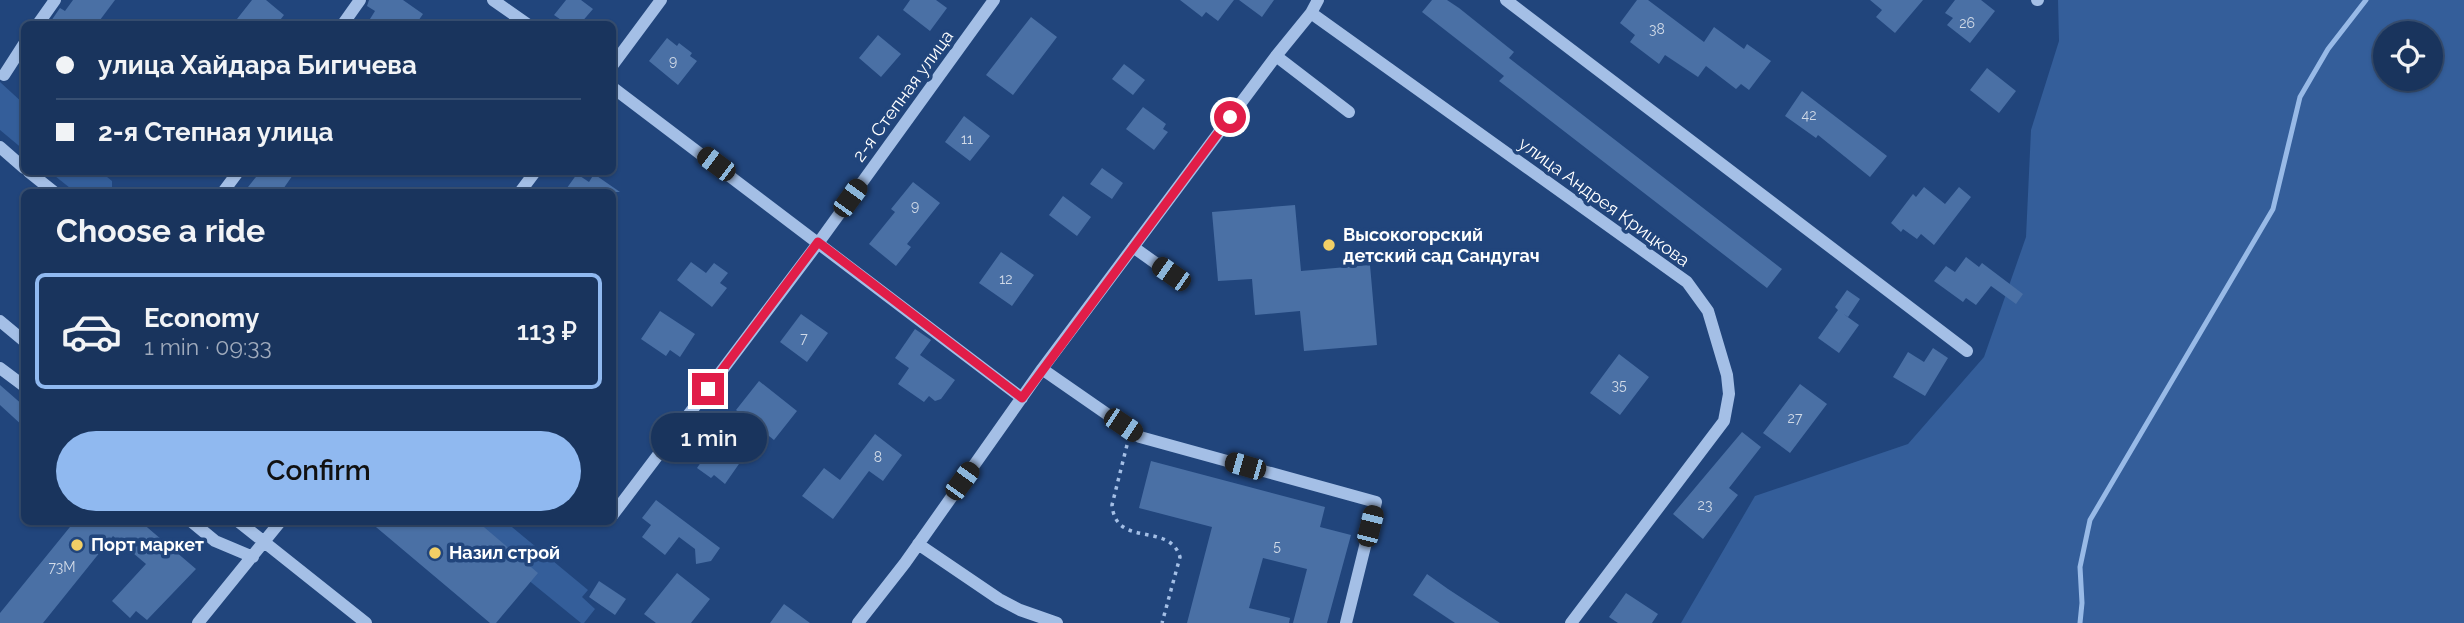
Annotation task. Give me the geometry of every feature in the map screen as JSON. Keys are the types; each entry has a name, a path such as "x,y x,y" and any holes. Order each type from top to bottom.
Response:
{"street":[{"path":"40,21 55,0"},
{"path":"345,21 360,0"},
{"path":"493,0 523,21"},
{"path":"616,61 662,0"},
{"name":"2-я Степная улица","path":"616,511 818,242 994,0"},
{"path":"858,623 905,563 1042,369 1311,13 1318,0"},
{"path":"1506,0 1968,351"},
{"name":"улица Андрея Крицкова","path":"1311,13 1687,282 1708,311 1727,375 1729,394 1724,421 1571,623"},
{"path":"4,75 21,49"},
{"path":"1276,56 1349,112"},
{"path":"616,90 1022,398"},
{"path":"0,147 21,165"},
{"path":"33,175 50,189"},
{"path":"522,189 534,175"},
{"path":"1133,247 1171,274"},
{"path":"1,323 21,339"},
{"path":"0,368 21,384"},
{"path":"1042,369 1140,437 1376,502 1346,623"},
{"path":"196,525 215,541 253,557"},
{"path":"243,525 366,623"},
{"path":"198,623 278,525"},
{"path":"918,544 999,599 1020,610 1057,623"}],"path":[{"path":"1140,437 1126,446 1112,505 1113,515 1121,527 1169,541 1178,550 1180,565 1162,623"}],"shaded area":[{"path":"2058,0 2464,0 2464,623 1681,623 1755,496 1908,444 1984,357 2026,237 2031,130 2059,41"},
{"path":"0,82 21,101 21,148 0,130"},
{"path":"54,175 105,175 112,181 112,189 71,189"},
{"path":"461,525 510,525 588,590 582,597 595,609 584,623"}],"building":[{"path":"73,0 115,0 99,21 51,21 60,8 65,11"},
{"path":"252,0 266,0 284,15 279,21 237,19"},
{"path":"369,0 403,0 423,14 418,21 373,21 370,19 375,11 367,6"},
{"path":"566,0 581,0 593,9 583,21 563,21 554,15"},
{"path":"910,0 936,0 947,8 930,31 903,10"},
{"path":"1180,0 1234,0 1218,21 1206,12 1202,17"},
{"path":"1239,0 1274,0 1262,17"},
{"path":"1432,0 1447,0 1459,8 1514,52 1509,58 1782,269 1767,288 1499,81 1504,76 1422,12"},
{"path":"1637,0 1648,0 1704,42 1714,27 1744,49 1747,44 1771,61 1749,90 1741,84 1736,89 1706,66 1698,77 1665,55 1659,64 1630,42 1635,35 1620,23"},
{"path":"1870,0 1923,0 1895,33 1876,17 1882,10"},
{"path":"1955,0 1981,0 1995,11 1970,43 1947,25 1953,18 1945,13"},
{"path":"1031,17 1057,37 1013,95 986,75"},
{"path":"878,35 901,54 881,77 859,58"},
{"path":"667,38 677,46 679,43 692,53 690,56 697,61 678,85 649,61"},
{"path":"1124,64 1145,80 1133,95 1112,79"},
{"path":"1987,68 2016,91 1999,113 1970,90"},
{"path":"1802,91 1887,156 1870,177 1818,135 1816,138 1785,116"},
{"path":"1143,107 1166,124 1163,129 1168,132 1154,150 1126,129"},
{"path":"964,116 990,136 970,161 945,142"},
{"path":"1102,168 1123,183 1112,199 1090,184"},
{"path":"258,175 293,175 283,189 246,189"},
{"path":"576,175 589,182 595,175 616,189 566,189"},
{"path":"913,182 940,203 907,244 911,247 896,266 869,244 895,212 891,209"},
{"path":"1924,187 1945,204 1959,187 1971,197 1934,245 1921,234 1917,239 1903,229 1901,232 1891,223 1913,194 1916,197"},
{"path":"1063,196 1091,217 1077,236 1049,215"},
{"path":"1295,205 1301,271 1370,265 1377,345 1304,351 1300,311 1255,315 1252,279 1218,281 1212,212"},
{"path":"1001,252 1034,275 1012,306 979,283"},
{"path":"1966,257 1979,267 1982,263 2023,294 2016,304 1991,286 1976,305 1966,298 1963,302 1934,281 1946,266 1955,272"},
{"path":"691,262 706,273 714,263 728,273 720,283 727,288 712,307 677,280"},
{"path":"1847,290 1860,299 1848,317 1842,313 1859,325 1839,353 1818,338 1838,310 1835,307"},
{"path":"660,311 695,334 680,357 670,350 666,356 641,339"},
{"path":"801,314 828,333 807,362 780,342"},
{"path":"915,329 931,340 920,355 955,380 941,399 935,401 929,396 924,402 898,384 909,368 895,358"},
{"path":"1933,348 1948,358 1925,396 1893,377 1908,352 1924,362"},
{"path":"1619,354 1649,377 1620,415 1590,393"},
{"path":"759,381 797,411 774,440 736,410"},
{"path":"1800,384 1827,404 1790,453 1763,433"},
{"path":"0,385 21,403 21,424 0,405"},
{"path":"722,432 748,451 725,484 714,475 711,478 697,468"},
{"path":"1742,432 1761,447 1729,488 1738,495 1703,539 1673,514"},
{"path":"875,434 902,455 883,481 869,471 833,519 802,496 824,468 840,480"},
{"path":"1151,461 1325,507 1320,527 1351,535 1327,623 1293,623 1307,569 1263,558 1249,608 1290,618 1289,623 1187,623 1212,527 1139,508"},
{"path":"656,500 720,548 711,561 696,564 695,549 679,537 665,555 642,537 651,525 642,518"},
{"path":"72,525 145,525 196,569 147,620 136,611 130,618 112,601 146,564 113,536 43,623 0,623 0,613"},
{"path":"374,525 482,525 538,573 496,623 490,623"},
{"path":"677,573 710,599 691,623 656,623 644,614"},
{"path":"1427,574 1500,623 1455,623 1413,595"},
{"path":"599,581 626,599 615,615 589,597"},
{"path":"1626,593 1658,614 1652,623 1618,623 1609,617"},
{"path":"784,604 810,623 770,623"}],"waterway":[{"path":"2080,623 2080,567 2090,520 2273,209 2300,97 2328,49 2366,0"}],"place":[{"name":"Высокогорский детский сад Сандугач","path":"1329,245"},
{"name":"Порт маркет","path":"77,545"},
{"name":"Назил строй","path":"435,553"}],"route":[{"path":"708,389 818,242 1022,398 1230,117"}]}
